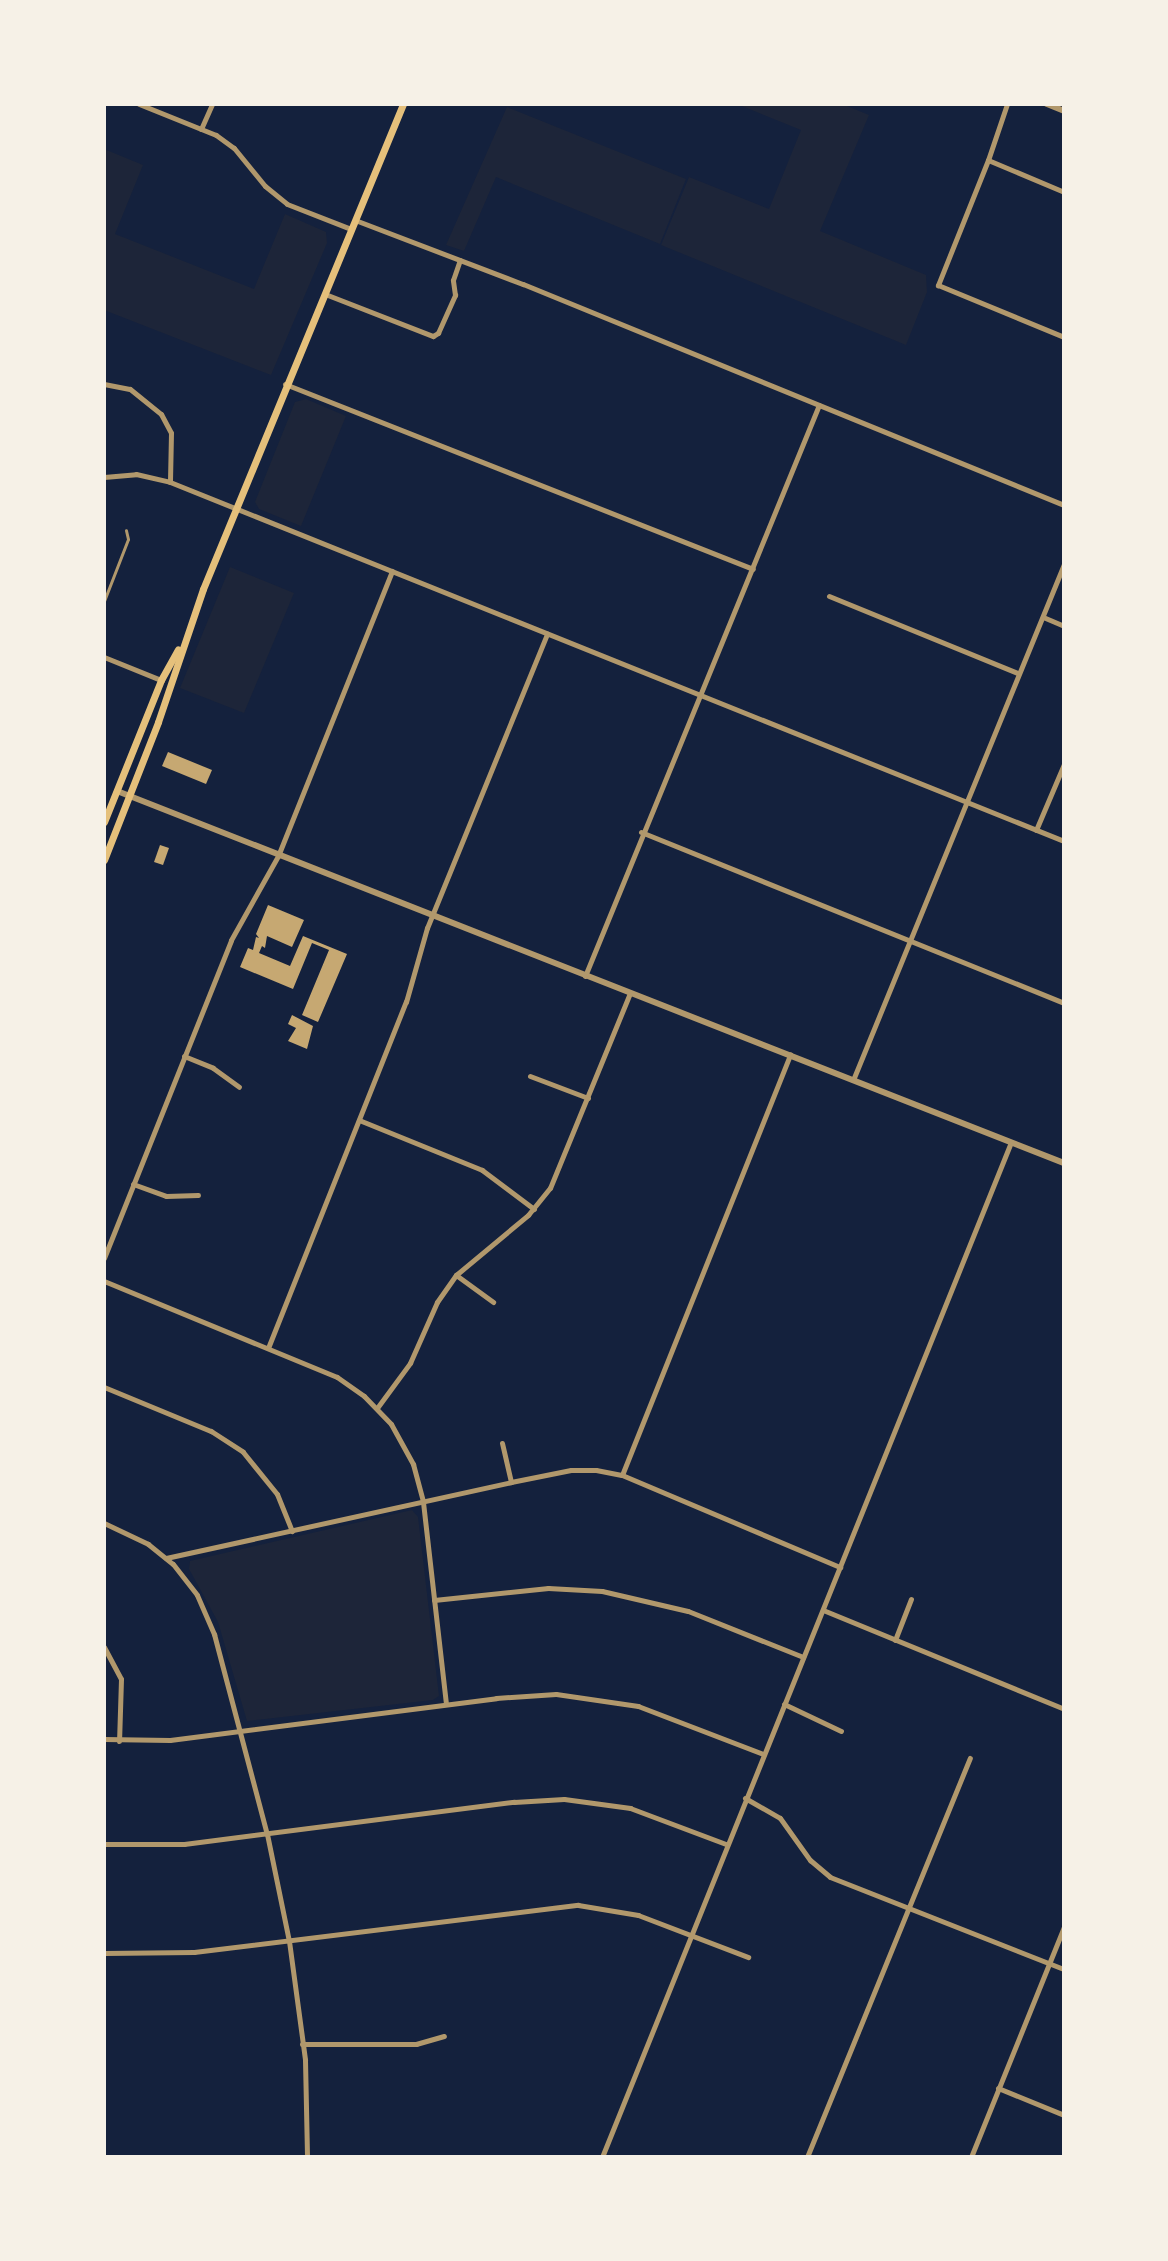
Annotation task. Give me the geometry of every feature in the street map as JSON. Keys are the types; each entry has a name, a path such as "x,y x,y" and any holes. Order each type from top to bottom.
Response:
{"main road":[{"path":"104,860 171,686 185,636 235,509 403,104"},
{"path":"104,822 161,680 185,636"}],"street":[{"path":"139,104 201,129 234,148 265,186 287,204 351,229"},
{"path":"201,129 212,104"},
{"path":"1007,104 938,285 1064,337"},
{"path":"1047,104 1064,111"},
{"path":"988,160 1064,192"},
{"path":"355,220 1064,505"},
{"path":"324,294 433,336 438,333 455,295 453,280 460,260"},
{"path":"104,384 130,389 161,414 171,433 170,482"},
{"path":"285,384 753,569"},
{"path":"585,976 641,832 819,405"},
{"path":"104,477 136,474 170,482 1064,841"},
{"path":"853,1080 1064,564"},
{"path":"104,1258 231,940 278,856 392,571"},
{"path":"829,596 1018,673"},
{"path":"1042,617 1064,626"},
{"path":"268,1348 412,988 433,917 547,634"},
{"path":"104,657 161,680"},
{"path":"1036,830 1064,764"},
{"path":"117,791 1064,1163"},
{"path":"641,832 1064,1003"},
{"path":"377,1408 410,1363 437,1302 456,1275 534,1209 555,1178 630,993"},
{"path":"622,1475 790,1054"},
{"path":"184,1056 213,1068 239,1087"},
{"path":"530,1076 588,1098"},
{"path":"359,1120 482,1170 534,1209"},
{"path":"602,2157 689,1934 1011,1142"},
{"path":"133,1184 166,1196 198,1195"},
{"path":"456,1275 493,1302"},
{"path":"104,1281 337,1377 377,1408 404,1445 423,1502 446,1704"},
{"path":"104,1387 199,1425 235,1446 268,1480 292,1531"},
{"path":"502,1443 511,1482"},
{"path":"166,1558 511,1482 571,1470 596,1470 622,1475 840,1567"},
{"path":"104,1523 131,1534 166,1558 185,1579 207,1612 267,1834 289,1941 308,2104 307,2157"},
{"path":"434,1600 548,1588 616,1593 688,1611 803,1657"},
{"path":"895,1640 911,1599"},
{"path":"823,1610 1064,1709"},
{"path":"104,1647 121,1679 119,1741"},
{"path":"104,1739 170,1740 524,1695 607,1700 662,1714 763,1754"},
{"path":"784,1704 841,1731"},
{"path":"807,2157 970,1758"},
{"path":"745,1798 780,1818 810,1860 830,1877 1064,1969"},
{"path":"104,1844 184,1844 514,1802 564,1799 630,1808 726,1844"},
{"path":"104,1953 194,1952 578,1905 617,1909 748,1957"},
{"path":"971,2157 1064,1927"},
{"path":"302,2044 416,2044 444,2036"},
{"path":"998,2088 1064,2115"}],"lane":[{"path":"104,601 128,539 126,530"}],"shaded area":[{"path":"737,104 842,104 869,115 820,231 926,275 927,292 906,345 661,245 689,177 769,209 801,130"},
{"path":"507,107 686,179 660,244 496,177 464,251 446,245"},
{"path":"104,149 143,165 115,234 254,289 285,214 326,232 327,243 271,375 104,310"},
{"path":"306,399 346,416 301,526 259,509 255,502 295,402"},
{"path":"230,567 294,593 244,713 180,688"},
{"path":"412,1510 418,1517 439,1696 433,1700 247,1721 218,1622 189,1569 190,1561"}],"building":[{"path":"168,752 212,770 206,784 162,766"},
{"path":"160,845 169,848 163,865 154,862"},
{"path":"268,905 304,920 292,947 267,936 265,948 262,946 259,953 290,966 303,936 347,954 318,1022 302,1015 329,950 312,943 293,989 240,967 248,948 253,950 256,937 259,938 256,934"},
{"path":"292,1015 313,1026 307,1049 288,1041 296,1028 288,1024"}]}
